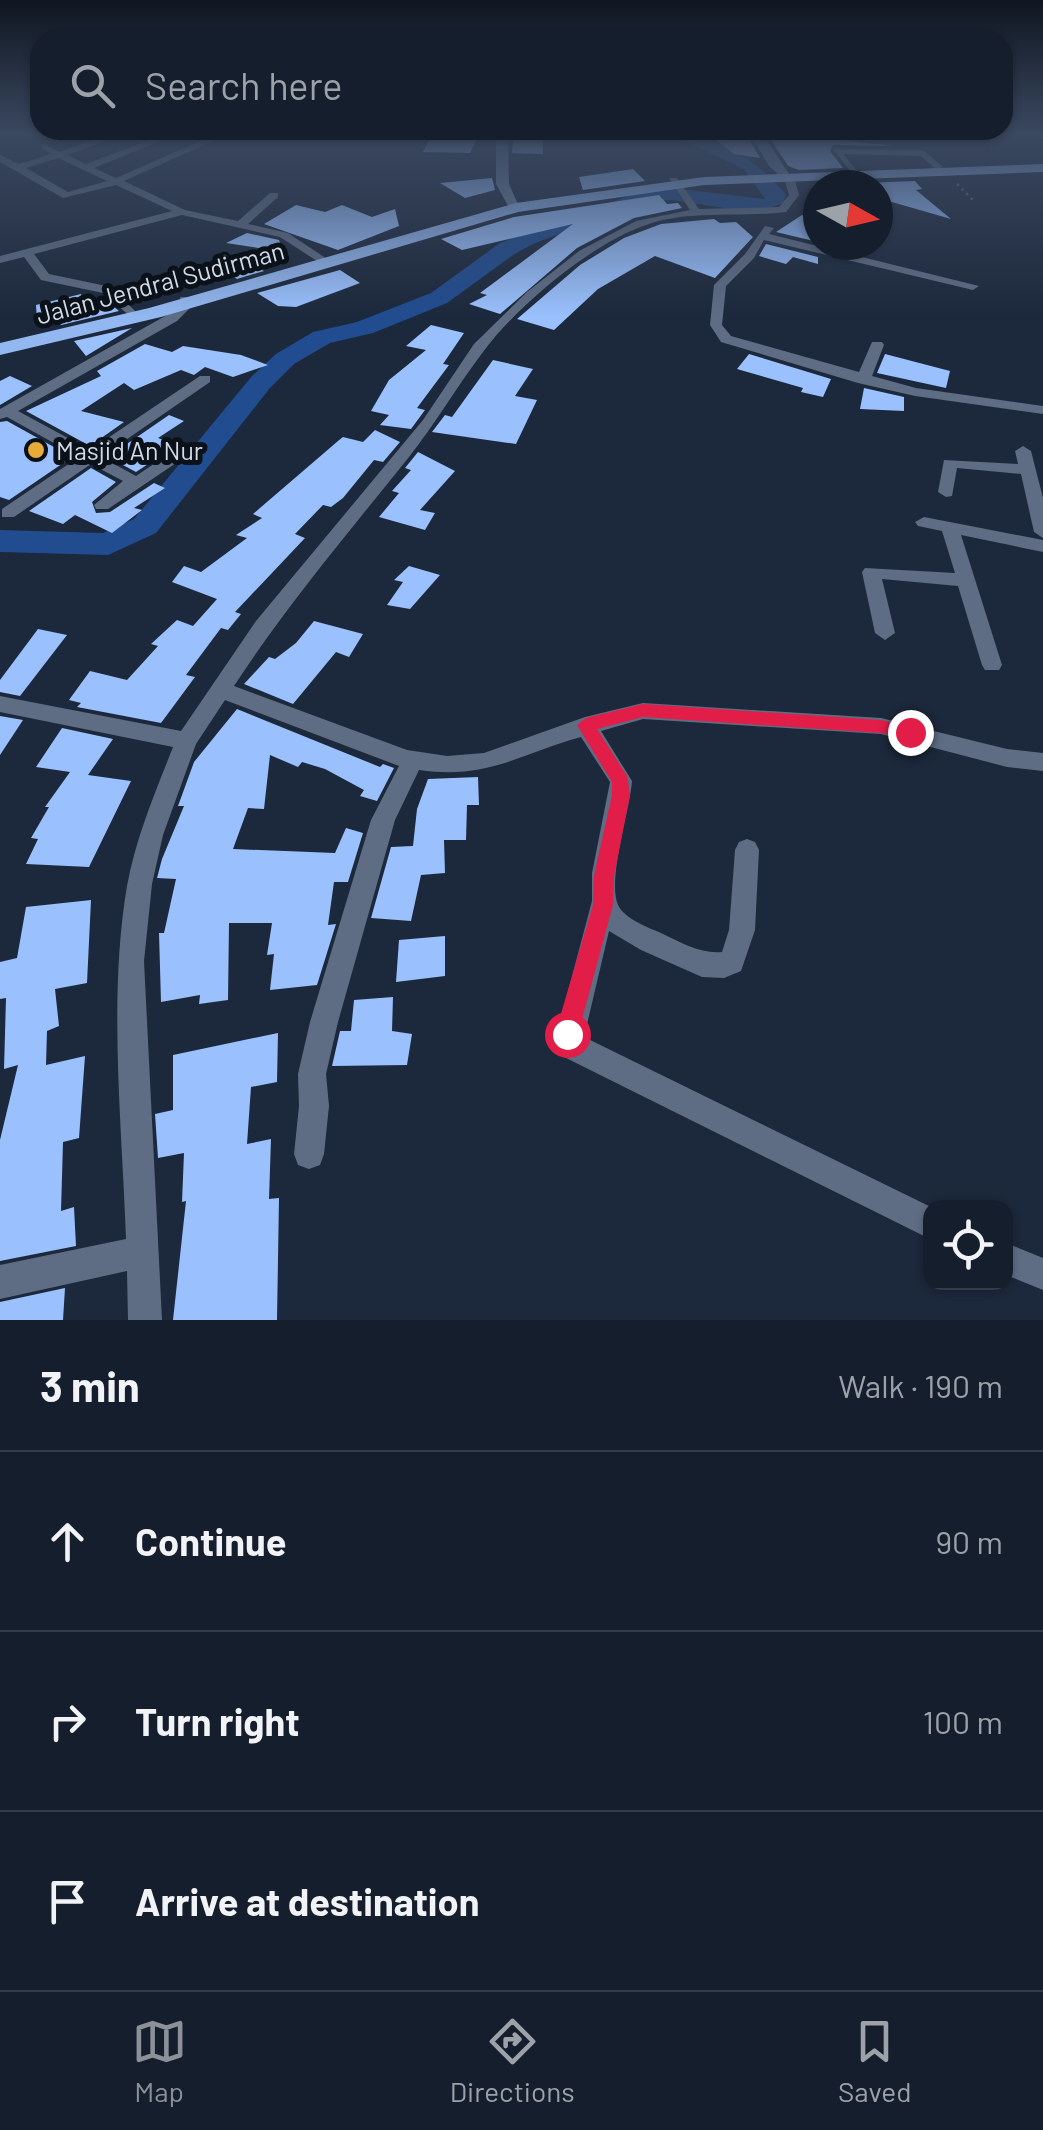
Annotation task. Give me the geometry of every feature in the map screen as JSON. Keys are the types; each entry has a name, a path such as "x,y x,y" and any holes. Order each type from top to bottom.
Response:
{"highway":[{"name":"Jalan Jendral Sudirman","path":"0,346 187,302 321,259 513,207 637,194"},
{"name":"Jalan Jendral Sudirman","path":"0,346 187,302 513,207"}],"street":[{"path":"138,194 182,212 284,235 321,259"},
{"path":"507,194 513,207"},
{"path":"682,194 696,212"},
{"path":"146,1320 140,1252 131,961 151,836 186,742 263,626 428,423 479,347 510,314 603,239 650,220 696,212 782,210 793,194"},
{"path":"239,226 274,195"},
{"path":"0,260 182,212"},
{"path":"772,212 771,226 750,256 720,285 718,333 742,344 862,380 914,392 1043,410"},
{"path":"761,236 973,286"},
{"path":"28,254 45,277 107,290 131,314"},
{"path":"4,413 164,323 187,302"},
{"path":"862,380 877,345"},
{"path":"8,513 205,379"},
{"path":"4,413 130,477 132,486"},
{"path":"1022,451 1042,527"},
{"path":"102,505 182,452"},
{"path":"946,492 950,463 1027,470"},
{"path":"924,522 1043,546"},
{"path":"950,528 992,665"},
{"path":"885,633 872,572 966,580"},
{"path":"221,690 413,760 446,765 485,762 586,725 643,711 881,726 1007,758 1043,762"},
{"path":"0,704 186,742"},
{"path":"586,725 621,781 603,905 568,1044 923,1220"},
{"path":"309,1154 314,1106 312,1074 324,1022 383,820 413,760"},
{"path":"603,905 612,918 663,947 706,965 725,966 732,962 742,930 746,850"},
{"path":"0,1282 140,1252"},
{"path":"1013,1261 1043,1274"}],"building":[{"path":"893,194 920,194 951,219 893,202"},
{"path":"659,195 667,204 678,203 682,208 634,218 577,248 500,314 469,304 487,295 480,293 573,224 462,250 441,239 514,217"},
{"path":"296,205 325,212 342,205 372,217 395,209 399,226 338,250 264,224"},
{"path":"802,215 803,215 803,238 776,232"},
{"path":"714,219 720,223 736,222 753,237 715,278 655,256 598,289 554,330 517,319 580,265 624,238 661,224"},
{"path":"247,233 279,240 284,254 256,266 264,271 237,279 229,274 207,281 191,269 265,249 226,243"},
{"path":"766,244 803,253 803,260 793,257 786,264 759,256"},
{"path":"340,270 360,283 296,307 278,306 257,293"},
{"path":"81,294 83,304 103,298 119,311 61,325 55,316 37,320 36,305"},
{"path":"431,325 464,333 443,364 449,365 417,408 425,410 411,429 380,425 389,415 371,411 389,380 426,350 406,346"},
{"path":"132,328 86,356 74,341"},
{"path":"145,344 172,352 183,346 241,355 268,365 233,377 205,367 194,375 181,370 134,390 124,383 81,411 124,422 90,446 26,411 101,376 97,371"},
{"path":"749,354 831,379 823,397 801,392 803,388 737,369"},
{"path":"885,354 950,371 946,388 877,373"},
{"path":"493,360 533,369 515,396 537,400 516,444 432,432 445,415 452,417"},
{"path":"10,376 32,386 0,405 0,381"},
{"path":"864,388 904,397 904,411 860,409"},
{"path":"169,415 184,421 158,438 177,445 136,472 108,457"},
{"path":"7,421 72,457 9,500 0,497 0,422"},
{"path":"375,430 400,442 383,462 374,460 343,498 331,507 323,505 295,534 305,538 235,612 241,614 228,630 221,628 186,675 195,677 161,723 77,707 81,703 69,700 90,671 127,680 158,646 151,644 177,620 193,626 217,599 172,582 184,566 201,572 247,538 236,535 262,518 253,514 338,441 343,437 363,442"},
{"path":"418,452 455,471 420,510 435,513 425,530 379,517 399,493 392,491 411,470 405,468"},
{"path":"91,468 116,482 92,502 96,513 110,512 154,483 165,488 134,508 142,510 112,533 75,515 63,524 29,511"},
{"path":"409,566 440,575 410,609 387,605 403,582 394,580"},
{"path":"314,621 363,634 349,657 336,652 293,704 244,684 269,657 275,659 296,643"},
{"path":"38,629 67,635 20,696 0,692 0,680"},
{"path":"237,709 380,767 383,764 394,768 377,801 360,796 364,790 325,769 302,762 298,767 270,755 264,809 248,808 233,849 335,853 346,828 363,833 348,882 334,882 328,925 336,924 317,985 270,990 274,954 267,955 272,923 229,923 228,1000 199,1004 200,995 161,1002 159,933 164,933 176,879 157,878 184,806 178,806 194,762"},
{"path":"0,716 23,720 0,755"},
{"path":"62,728 113,739 88,775 131,781 89,867 26,864 38,839 31,838 49,807 45,807 70,772 36,767"},
{"path":"478,777 479,805 467,805 466,840 444,840 445,873 421,875 411,921 371,918 391,847 413,846 417,809 428,779"},
{"path":"91,900 87,983 55,989 59,1026 47,1031 46,1065 85,1056 79,1138 63,1142 61,1211 74,1207 76,1246 0,1261 0,1140 18,1065 4,1069 6,998 0,999 0,962 17,958 26,907"},
{"path":"445,936 445,976 396,982 399,940"},
{"path":"393,997 392,1031 412,1034 407,1065 332,1066 340,1031 351,1031 354,1000"},
{"path":"278,1033 277,1082 251,1087 247,1144 271,1139 269,1199 279,1198 277,1320 173,1320 186,1201 182,1202 184,1153 158,1158 155,1114 173,1110 173,1055"},
{"path":"65,1288 63,1320 0,1320 0,1302"}],"waterway":[{"path":"0,541 108,544 145,526 261,382 285,359 322,337 364,328 439,298 508,248 528,239 645,196 672,194 757,207 773,203 775,194"}],"place":[{"name":"Masjid An Nur","path":"36,450"}],"route":[{"path":"567,1034 603,905 604,876 621,795 621,781 586,725 643,711 881,726 910,732"}]}
